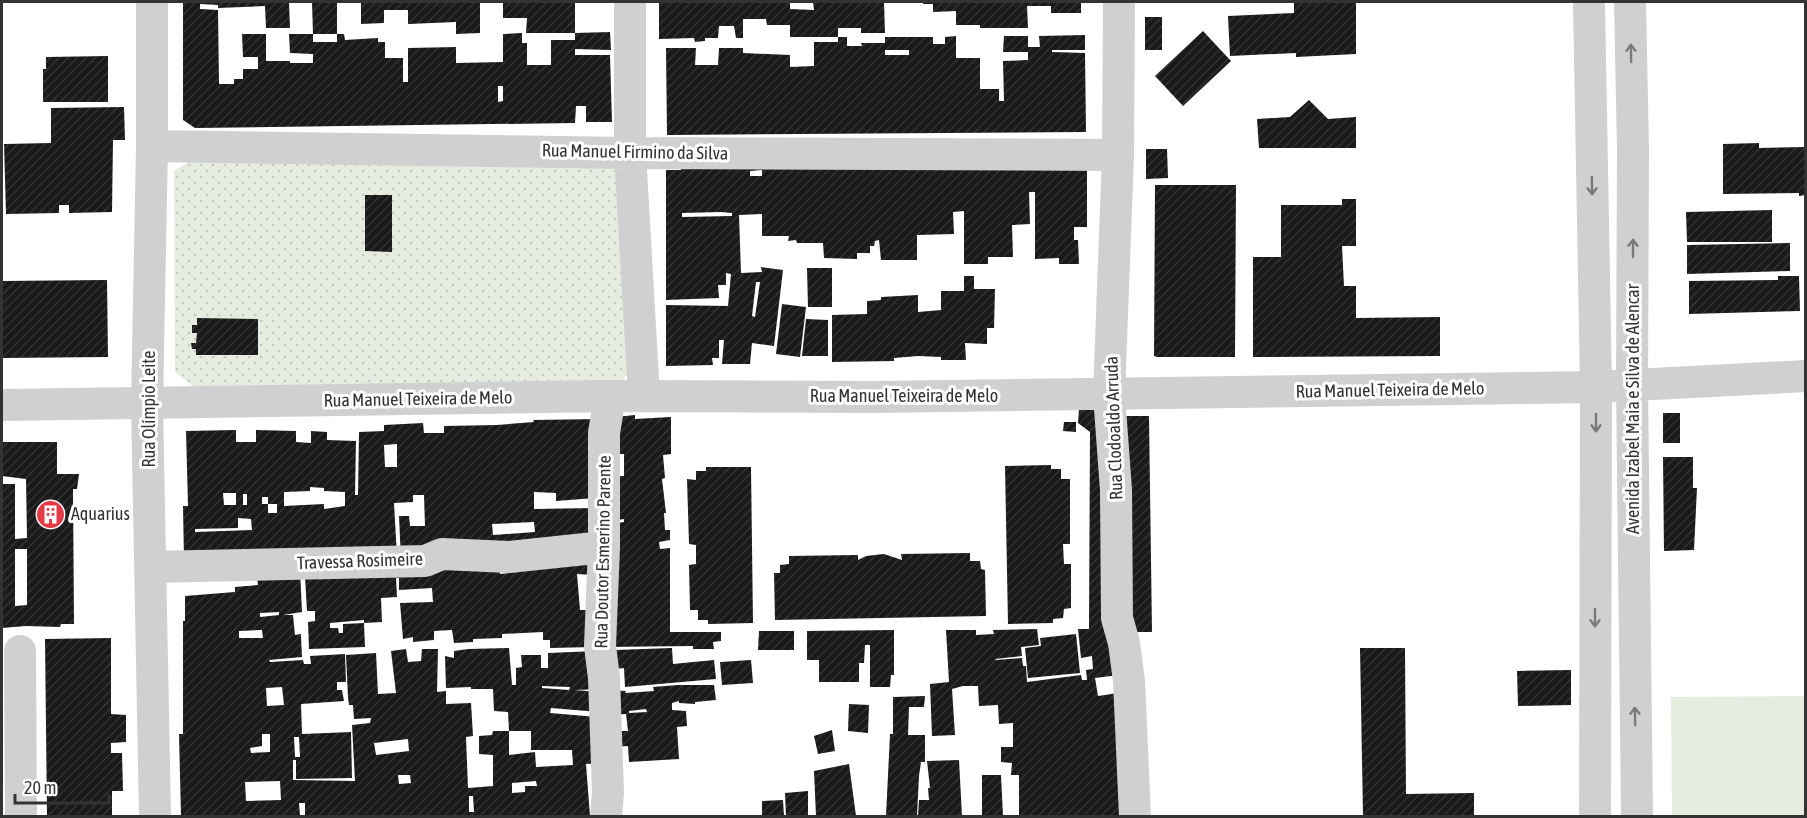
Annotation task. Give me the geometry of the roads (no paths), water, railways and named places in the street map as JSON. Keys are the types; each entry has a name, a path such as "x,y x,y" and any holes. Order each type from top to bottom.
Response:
{"street":[{"name":"Rua Olímpio Leite","path":"152,2 147,404 155,816"},
{"path":"630,2 630,153 645,396"},
{"name":"Rua Clodoaldo Arruda","path":"1119,2 1118,155 1109,394 1116,490 1117,618 1124,643 1129,681 1135,816"},
{"name":"Avenida Izabel Maia e Silva de Alencar","path":"1589,2 1596,387 1595,816"},
{"name":"Avenida Izabel Maia e Silva de Alencar","path":"1630,2 1634,150 1632,385 1637,816"},
{"name":"Rua Manuel Firmino da Silva","path":"152,146 630,153 1118,155"},
{"path":"1591,152 1634,150"},
{"name":"Rua Manuel Teixeira de Melo","path":"2,405 610,396 875,398 1596,387 1806,376"},
{"name":"Rua Doutor Esmerino Parente","path":"606,816 608,792 604,678 600,646 604,547 604,433 610,396"},
{"name":"Travessa Rosimeire","path":"151,567 425,561 442,554 509,557 604,547"},
{"path":"20,651 21,816"},
{"path":"1594,752 1636,753"}],"place":[{"name":"Aquarius","path":"50,514"}]}
